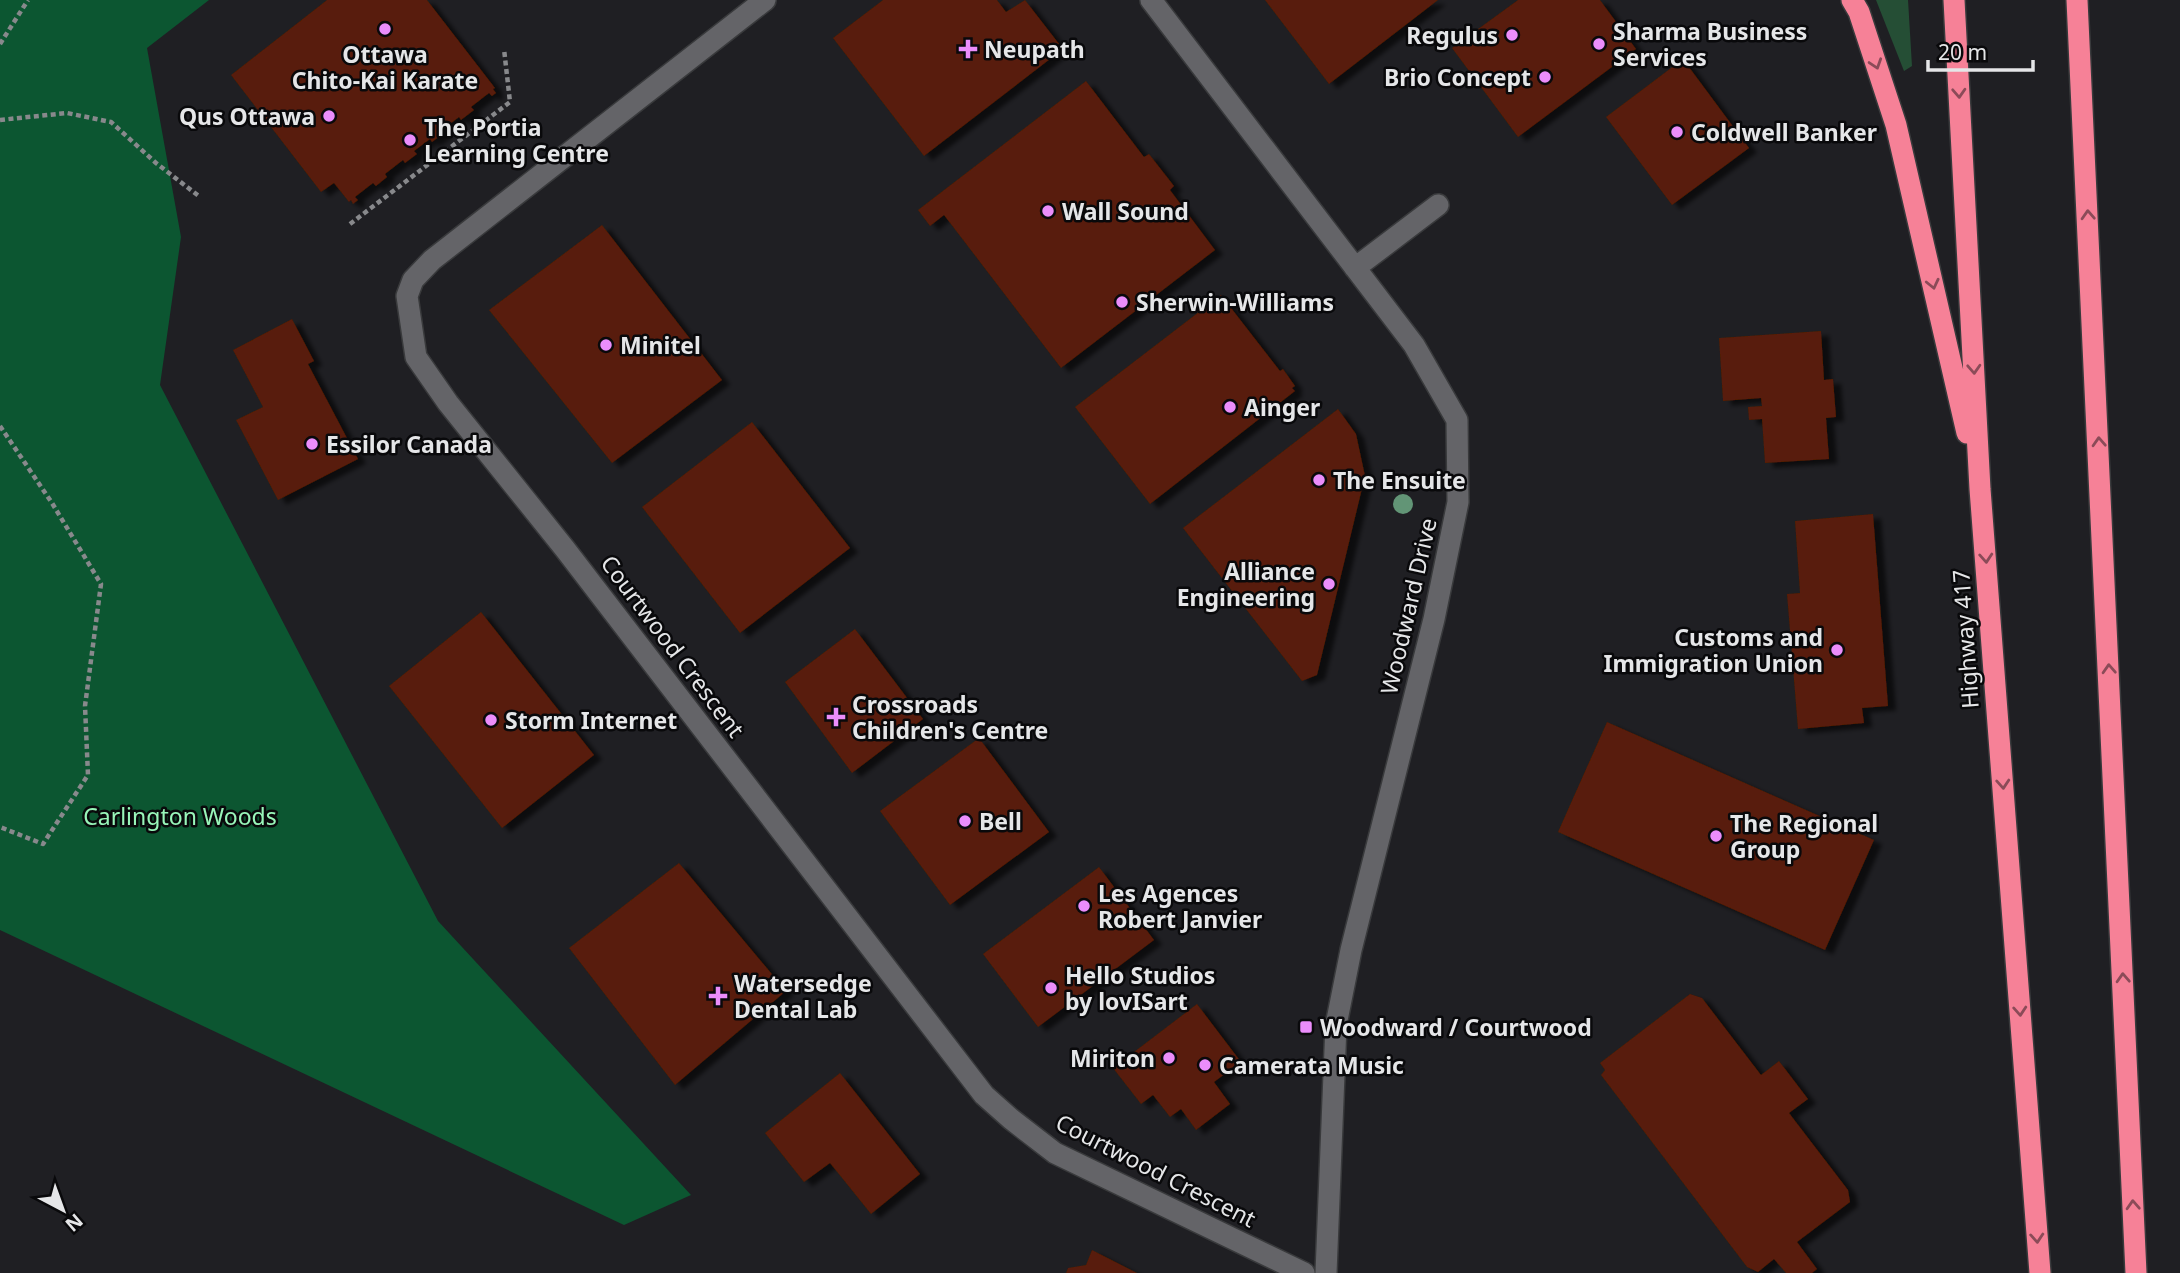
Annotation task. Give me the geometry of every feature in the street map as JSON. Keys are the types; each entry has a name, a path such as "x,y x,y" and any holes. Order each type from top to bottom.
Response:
{"highway":[{"path":"1852,0 1859,12 1896,125 1980,489"},
{"name":"Highway 417","path":"1954,0 1980,489 2040,1273"},
{"path":"2077,0 2136,1273"}],"street":[{"name":"Courtwood Crescent","path":"765,0 432,260 413,280 407,296 416,357 448,403 565,548 984,1095 1055,1153 1304,1273"},
{"name":"Woodward Drive","path":"1151,0 1415,345 1457,420 1458,502 1434,619 1351,950 1336,1025 1326,1273"},
{"path":"1355,268 1438,205"}],"path":[{"path":"0,44 28,0"},
{"path":"350,224 510,102 504,49"},
{"path":"0,120 67,113 111,122 156,163 200,197"},
{"path":"0,426 52,503 101,584 85,706 88,775 43,844 0,827"}],"green space":[{"name":"Carlington Woods","path":"0,0 209,0 147,48 181,237 160,385 438,921 691,1195 624,1225 0,930"},
{"path":"1876,0 1908,0 1912,66 1904,71"}],"building":[{"path":"327,0 427,0 495,88 493,89 496,93 492,96 489,93 471,107 474,110 461,120 459,117 432,142 430,139 414,151 417,154 405,163 403,160 385,174 387,177 376,186 373,183 355,197 358,200 353,204 334,183 321,192 231,75"},
{"path":"883,0 997,0 1006,12 1025,0 1063,49 924,156 833,38"},
{"path":"1265,0 1438,0 1329,84"},
{"path":"1518,0 1600,0 1636,49 1518,137 1452,48"},
{"name":"Coldwell Banker","path":"1683,59 1749,148 1672,205 1606,117"},
{"path":"1086,81 1144,157 1149,154 1174,186 1170,190 1215,250 1061,368 944,215 930,226 918,210"},
{"name":"Minitel","path":"602,225 722,380 612,463 489,310"},
{"path":"1221,295 1280,371 1283,369 1295,386 1292,388 1295,391 1150,504 1075,407"},
{"path":"292,319 314,361 308,364 358,459 278,500 236,420 263,407 233,350"},
{"path":"1821,331 1824,380 1833,379 1836,417 1826,418 1829,459 1765,463 1762,419 1749,420 1748,407 1762,406 1761,398 1723,401 1719,338"},
{"path":"1338,409 1356,434 1365,476 1317,675 1302,681 1183,528"},
{"path":"752,422 850,548 740,633 642,507"},
{"name":"Customs and Immigration Union","path":"1873,514 1888,706 1862,708 1864,723 1798,729 1787,594 1800,593 1795,521"},
{"name":"Storm Internet","path":"481,612 594,755 502,828 389,686"},
{"path":"855,629 923,719 852,773 785,682"},
{"name":"The Regional Group","path":"1607,722 1874,840 1825,950 1558,832"},
{"name":"Bell","path":"979,738 1049,832 950,905 880,811"},
{"path":"679,863 786,991 675,1085 569,948"},
{"path":"1099,867 1154,940 1038,1027 983,954"},
{"path":"1690,994 1702,998 1761,1075 1779,1061 1808,1099 1789,1113 1848,1190 1850,1202 1797,1242 1817,1269 1812,1273 1786,1273 1774,1259 1758,1272 1747,1267 1601,1075 1605,1070 1600,1063"},
{"path":"1197,1004 1241,1062 1214,1082 1230,1104 1196,1130 1181,1109 1170,1117 1153,1095 1141,1104 1113,1068"},
{"path":"840,1073 920,1174 871,1214 830,1163 804,1182 765,1133"},
{"path":"1092,1250 1137,1273 1066,1273 1068,1268 1086,1265"}],"place":[{"name":"Ottawa Chito-Kai Karate","path":"385,29"},
{"name":"Regulus","path":"1512,35"},
{"name":"Sharma Business Services","path":"1599,44"},
{"name":"Neupath","path":"968,49"},
{"name":"Brio Concept","path":"1545,77"},
{"name":"Qus Ottawa","path":"329,116"},
{"name":"Coldwell Banker","path":"1677,132"},
{"name":"The Portia Learning Centre","path":"410,140"},
{"name":"Wall Sound","path":"1048,211"},
{"name":"Sherwin-Williams","path":"1122,302"},
{"name":"Minitel","path":"606,345"},
{"name":"Ainger","path":"1230,407"},
{"name":"Essilor Canada","path":"312,444"},
{"name":"The Ensuite","path":"1319,480"},
{"name":"Alliance Engineering","path":"1329,584"},
{"name":"Customs and Immigration Union","path":"1837,650"},
{"name":"Crossroads Children's Centre","path":"836,717"},
{"name":"Storm Internet","path":"491,720"},
{"name":"Bell","path":"965,821"},
{"name":"The Regional Group","path":"1716,836"},
{"name":"Les Agences Robert Janvier","path":"1084,906"},
{"name":"Hello Studios by lovISart","path":"1051,988"},
{"name":"Watersedge Dental Lab","path":"718,996"},
{"name":"Woodward / Courtwood","path":"1306,1027"},
{"name":"Miriton","path":"1169,1058"},
{"name":"Camerata Music","path":"1205,1065"}]}
